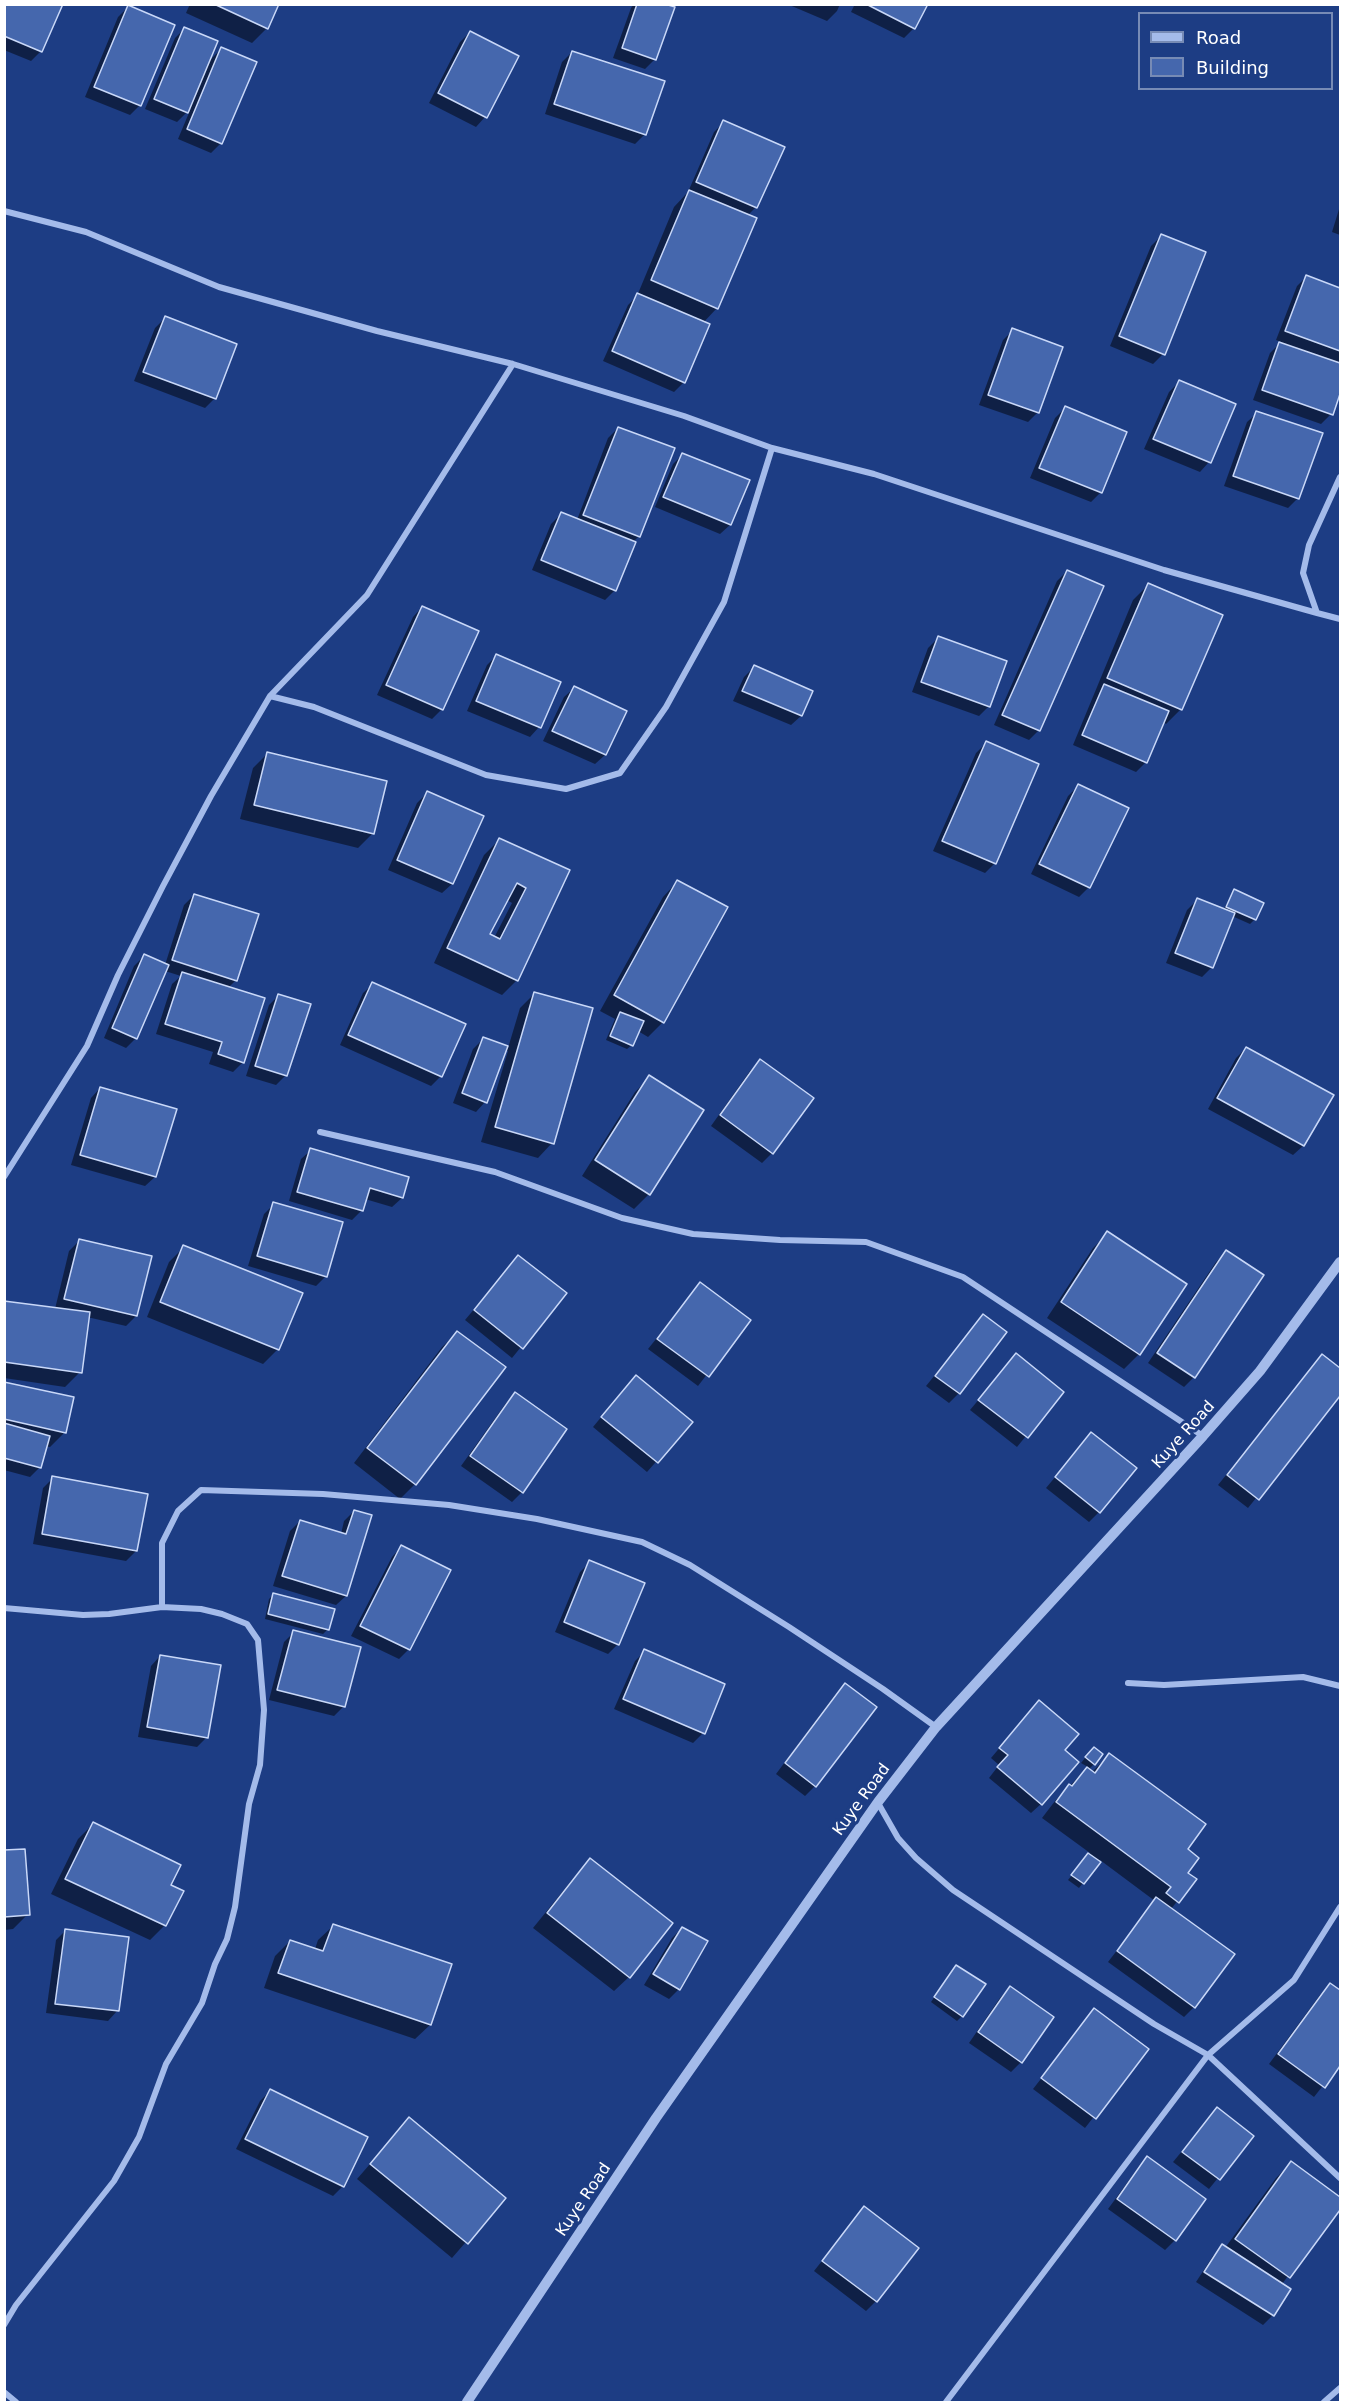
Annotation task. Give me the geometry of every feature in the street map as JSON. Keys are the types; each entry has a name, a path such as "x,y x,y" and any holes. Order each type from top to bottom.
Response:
{"street":[{"path":"4,211 86,232 219,287 377,331 513,364 684,416 772,448 874,474 1164,570 1341,619"},
{"path":"4,1177 87,1047 118,975 163,886 211,796 270,696 367,595 513,364"},
{"path":"270,696 314,707 486,775 566,789 620,772 666,707 723,602 772,448"},
{"path":"1317,613 1303,573 1309,545 1341,477"},
{"path":"320,1132 495,1172 622,1218 693,1234 780,1240 866,1242 963,1277 1203,1436"},
{"name":"Kuye Road","path":"466,2403 656,2118 878,1802 936,1727 1260,1371 1341,1262"},
{"path":"162,1608 162,1543 178,1511 201,1490 384,1498 537,1519 642,1542 690,1565 883,1689 936,1727"},
{"path":"4,1608 83,1615 162,1608 201,1609 222,1614 246,1624 258,1640 264,1710 260,1765 249,1804 235,1907 227,1939 215,1964 202,2003 166,2064 139,2137 114,2181 16,2305 4,2325"},
{"path":"1128,1683 1187,1684 1303,1677 1341,1686"},
{"path":"878,1802 898,1838 916,1858 953,1890 1154,2024 1208,2055 1341,2178"},
{"path":"946,2403 1208,2055 1294,1980 1341,1907"},
{"path":"1324,2403 1341,2388"},
{"path":"4,2392 16,2403"}],"building":[{"path":"4,4 63,4 42,52 4,36"},
{"path":"214,4 279,4 268,29"},
{"path":"637,4 665,4 675,7 656,60 622,48"},
{"path":"866,4 928,4 915,29"},
{"path":"128,5 175,25 141,106 94,87"},
{"path":"184,27 218,41 188,113 154,99"},
{"path":"470,31 519,56 487,118 438,93"},
{"path":"221,47 257,62 222,144 187,129"},
{"path":"572,51 665,81 646,135 554,104"},
{"path":"723,120 785,147 757,208 696,182"},
{"path":"689,190 757,218 718,309 651,280"},
{"path":"1161,234 1206,252 1165,355 1119,336"},
{"path":"1306,275 1340,288 1340,351 1285,331"},
{"path":"637,293 710,324 685,383 612,351"},
{"path":"165,316 237,344 216,399 143,372"},
{"path":"1012,328 1063,347 1039,413 988,395"},
{"path":"1279,342 1340,363 1340,394 1333,415 1262,390"},
{"path":"1179,380 1236,404 1211,463 1153,439"},
{"path":"1065,406 1127,432 1102,493 1039,468"},
{"path":"1256,411 1323,433 1299,499 1233,476"},
{"path":"618,427 675,448 640,537 583,515"},
{"path":"682,453 750,480 731,525 663,497"},
{"path":"561,512 636,542 616,591 541,560"},
{"path":"1067,570 1104,586 1040,731 1002,715"},
{"path":"1148,583 1223,615 1182,710 1107,678"},
{"path":"422,606 479,631 443,710 386,685"},
{"path":"938,636 1007,661 990,707 921,682"},
{"path":"496,654 561,682 541,728 476,701"},
{"path":"754,665 813,691 802,716 742,691"},
{"path":"1104,684 1169,711 1147,763 1082,735"},
{"path":"574,686 627,711 606,755 552,731"},
{"path":"986,741 1039,764 996,864 942,841"},
{"path":"267,752 387,781 374,834 254,805"},
{"path":"1078,784 1129,808 1090,888 1039,864"},
{"path":"427,791 484,816 453,884 397,860"},
{"path":"499,838 570,870 518,981 447,948","holes":["517,883 526,888 500,939 490,934"]},
{"path":"677,880 728,907 664,1023 614,995"},
{"path":"1234,889 1264,903 1256,920 1226,907"},
{"path":"194,894 259,914 237,981 172,960"},
{"path":"1197,898 1235,913 1213,968 1175,953"},
{"path":"144,954 169,965 137,1039 112,1028"},
{"path":"182,972 265,998 244,1063 218,1054 222,1042 165,1024"},
{"path":"372,982 466,1024 442,1077 348,1035"},
{"path":"534,992 593,1008 554,1144 495,1127"},
{"path":"278,994 311,1004 287,1076 255,1066"},
{"path":"620,1012 644,1021 633,1046 610,1036"},
{"path":"483,1037 508,1046 487,1103 462,1093"},
{"path":"1246,1047 1334,1095 1304,1146 1217,1098"},
{"path":"760,1059 814,1098 773,1154 720,1115"},
{"path":"649,1075 704,1110 650,1195 595,1160"},
{"path":"100,1087 177,1109 156,1177 80,1155"},
{"path":"310,1148 409,1177 403,1198 370,1188 363,1211 297,1192"},
{"path":"273,1202 343,1222 327,1277 257,1256"},
{"path":"1107,1231 1187,1284 1140,1355 1061,1302"},
{"path":"79,1239 152,1256 137,1316 64,1299"},
{"path":"183,1245 303,1293 279,1350 160,1302"},
{"path":"1226,1250 1264,1275 1195,1378 1157,1353"},
{"path":"518,1255 567,1293 523,1349 474,1310"},
{"path":"700,1282 751,1320 709,1377 657,1339"},
{"path":"4,1301 90,1312 82,1373 4,1362"},
{"path":"983,1314 1007,1332 960,1394 935,1376"},
{"path":"457,1331 506,1367 416,1485 367,1448"},
{"path":"1016,1353 1064,1392 1028,1438 978,1400"},
{"path":"1322,1354 1340,1368 1340,1396 1259,1500 1227,1475"},
{"path":"636,1375 693,1422 658,1463 601,1417"},
{"path":"4,1382 74,1397 66,1433 4,1419"},
{"path":"515,1392 567,1429 523,1493 470,1456"},
{"path":"4,1423 50,1436 41,1468 4,1458"},
{"path":"1091,1432 1137,1468 1100,1513 1055,1477"},
{"path":"52,1476 148,1494 137,1551 42,1534"},
{"path":"354,1510 372,1515 347,1596 282,1576 300,1520 346,1534"},
{"path":"401,1545 451,1570 410,1650 360,1626"},
{"path":"589,1560 645,1583 619,1645 564,1622"},
{"path":"273,1593 335,1609 329,1630 268,1614"},
{"path":"293,1630 361,1647 345,1707 277,1690"},
{"path":"644,1649 725,1684 705,1734 623,1699"},
{"path":"160,1655 221,1665 208,1738 147,1727"},
{"path":"845,1683 877,1707 816,1787 785,1763"},
{"path":"1039,1700 1079,1734 1065,1750 1079,1762 1042,1805 997,1767 1008,1755 999,1748"},
{"path":"1094,1747 1103,1754 1095,1765 1085,1757"},
{"path":"1109,1753 1206,1824 1188,1849 1199,1858 1188,1873 1197,1879 1179,1903 1166,1893 1171,1887 1056,1802 1069,1784 1072,1786 1087,1767 1095,1773"},
{"path":"93,1822 181,1865 171,1885 184,1891 166,1926 65,1879"},
{"path":"25,1849 30,1915 4,1917 4,1850"},
{"path":"1088,1853 1101,1862 1084,1884 1071,1875"},
{"path":"590,1858 673,1923 630,1978 547,1913"},
{"path":"1156,1897 1235,1954 1195,2008 1117,1951"},
{"path":"333,1924 452,1964 431,2025 278,1973 290,1940 323,1951"},
{"path":"682,1927 708,1941 680,1990 653,1974"},
{"path":"65,1929 129,1937 119,2011 55,2004"},
{"path":"956,1965 986,1984 963,2017 934,1997"},
{"path":"1330,1983 1340,1990 1340,2066 1325,2088 1278,2054"},
{"path":"1010,1986 1054,2017 1022,2063 978,2032"},
{"path":"1094,2008 1149,2049 1096,2119 1041,2078"},
{"path":"270,2089 368,2137 344,2187 245,2139"},
{"path":"1217,2107 1254,2136 1220,2180 1182,2152"},
{"path":"409,2117 506,2198 468,2244 370,2164"},
{"path":"1147,2156 1206,2199 1176,2241 1117,2199"},
{"path":"1291,2161 1340,2197 1340,2210 1290,2278 1235,2239"},
{"path":"864,2206 919,2248 877,2302 822,2261"},
{"path":"1222,2244 1291,2289 1274,2316 1204,2272"}]}
